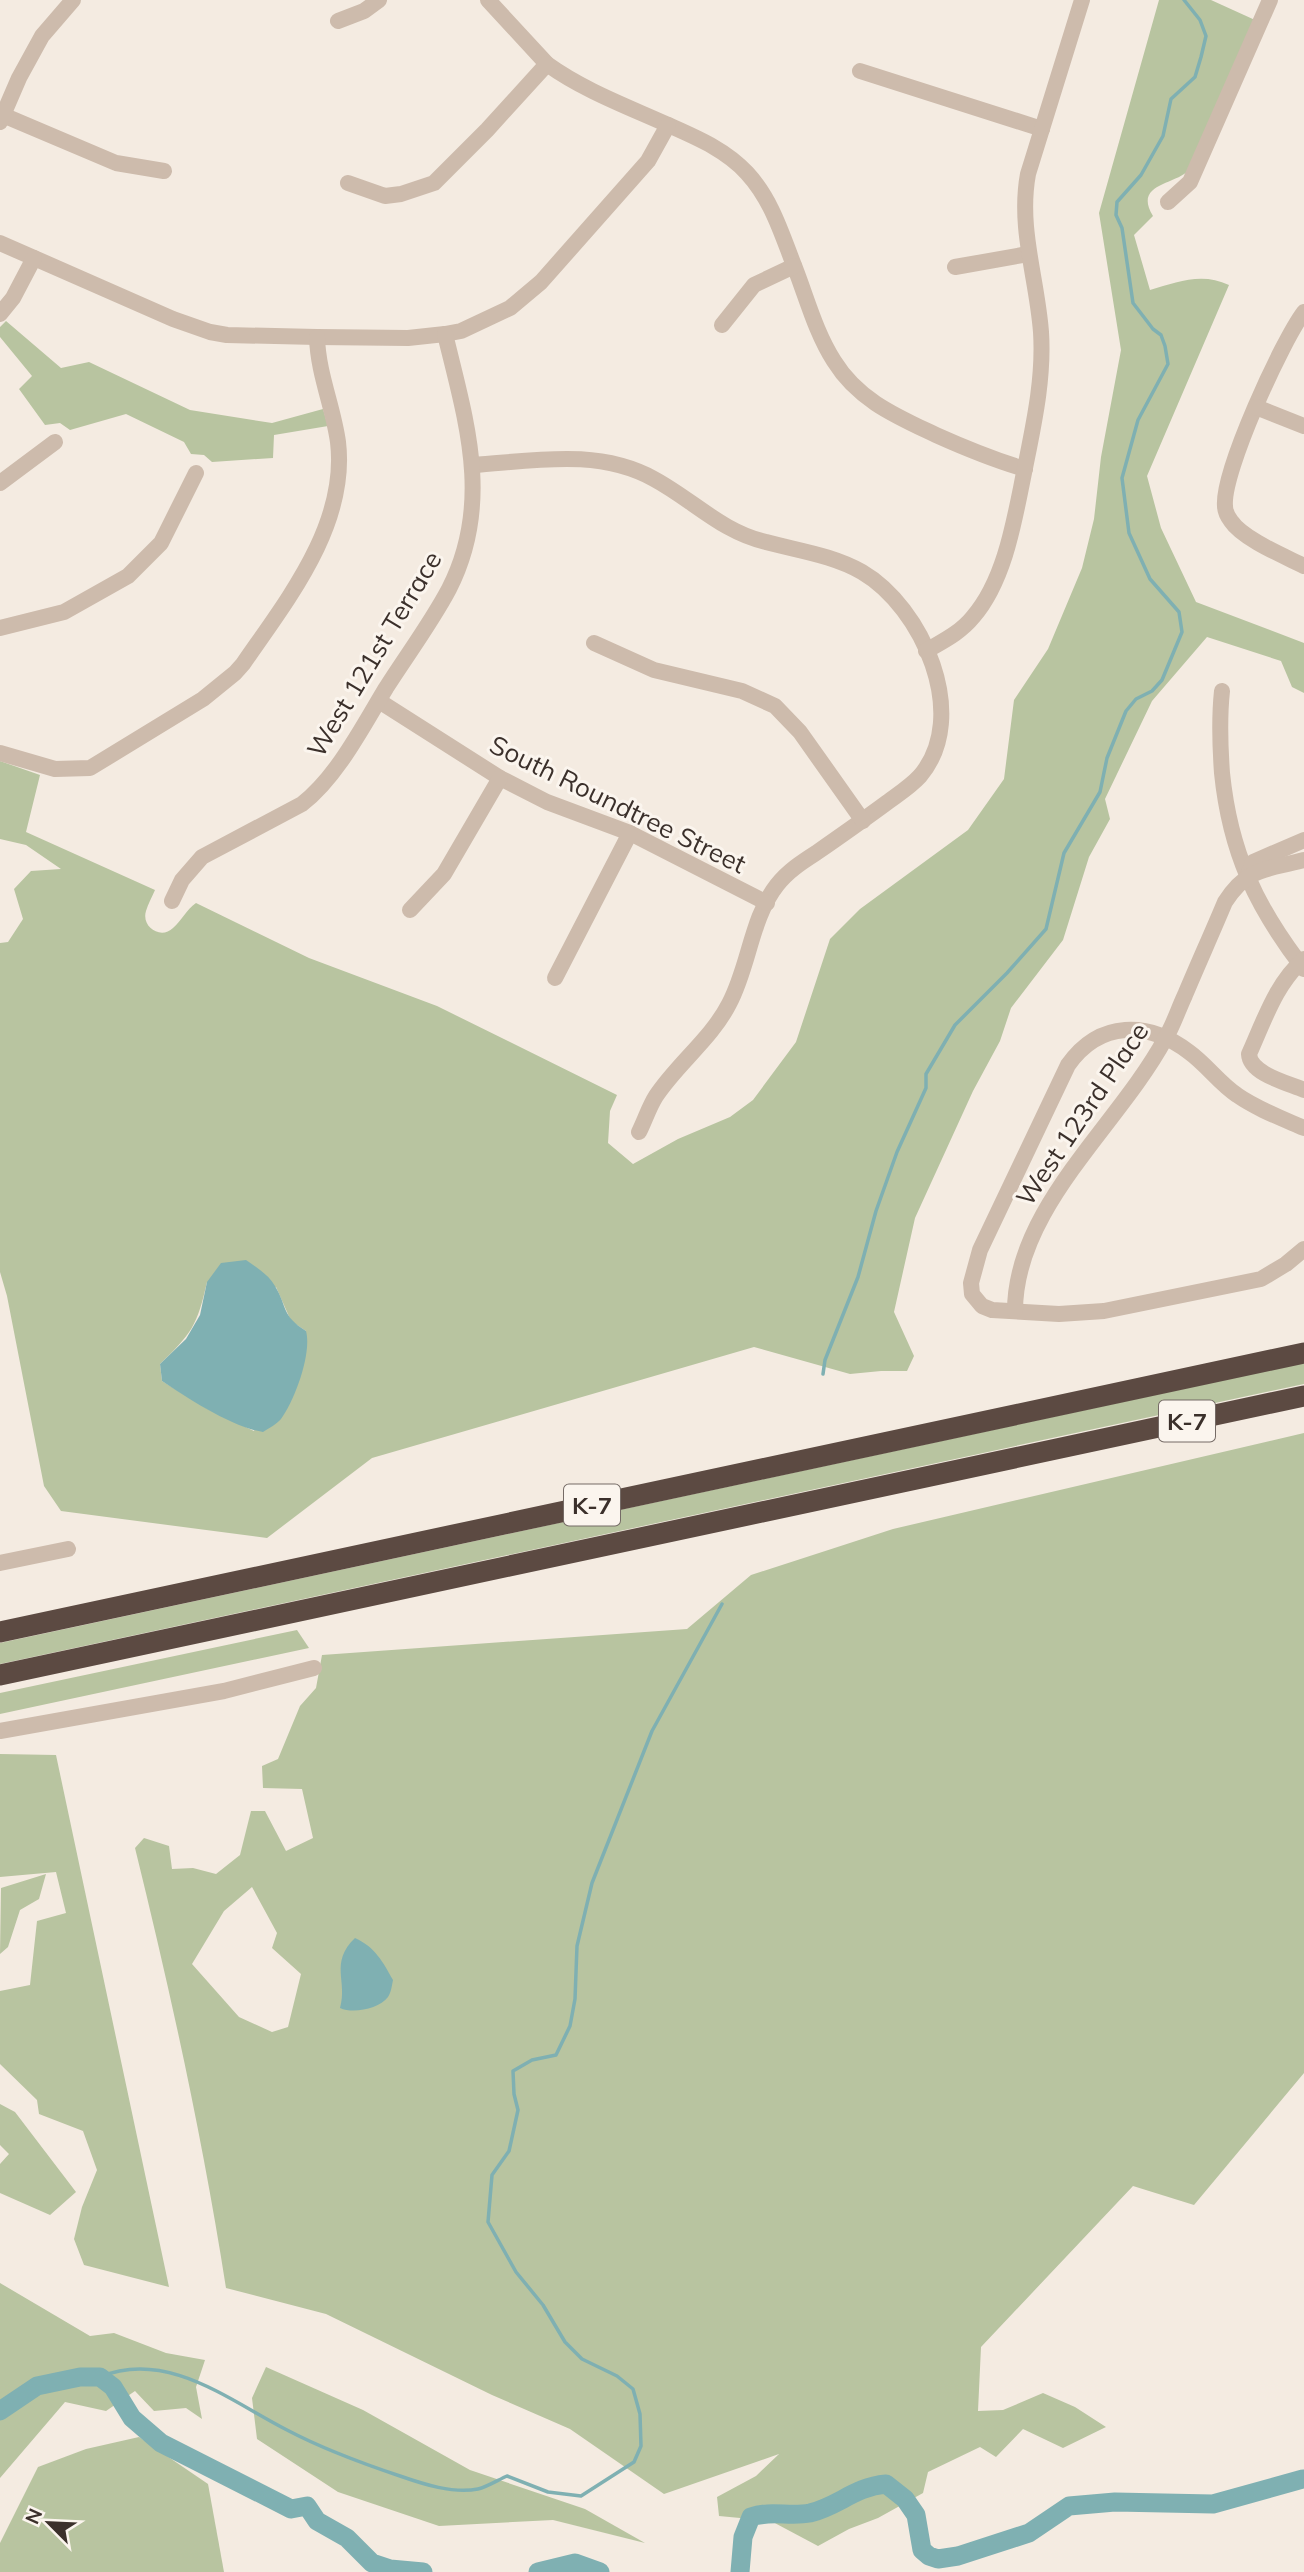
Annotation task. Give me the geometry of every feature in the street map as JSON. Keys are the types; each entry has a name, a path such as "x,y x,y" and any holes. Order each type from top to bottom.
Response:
{"highway":[{"name":"K-7","path":"0,1632 1304,1353"},
{"name":"K-7","path":"0,1675 1304,1396"}],"street":[{"path":"73,0 42,36 19,78 2,118 116,163 164,171"},
{"path":"338,22 364,11 379,0"},
{"path":"926,651 961,630 982,605 1013,536 1035,419 1041,364 1036,290 1028,254 1024,197 1028,174 1083,0"},
{"path":"1168,202 1190,182 1270,0"},
{"path":"497,3 547,64 586,88 715,147 747,173 768,204 825,347 843,374 862,394 895,416 994,461 1025,469"},
{"path":"348,183 385,196 401,194 434,183 547,64"},
{"path":"860,71 1042,129"},
{"path":"0,243 173,319 210,332 227,335 408,338 445,334 461,331 510,308 541,282 648,161 668,125"},
{"path":"955,267 1028,254"},
{"path":"0,314 13,298 34,258"},
{"path":"722,325 754,285 794,266"},
{"path":"1304,312 1277,359 1256,407 1226,492 1227,513 1239,529 1304,566"},
{"name":"West 121st Terrace","path":"172,901 182,880 202,857 302,804 316,793 379,701 448,590 469,534 474,502 473,465 466,421 445,334"},
{"path":"0,754 55,769 90,768 203,699 235,673 266,630 316,550 333,504 338,455 335,426 320,372 317,337"},
{"path":"1256,407 1304,426"},
{"path":"0,483 55,442"},
{"path":"473,465 586,458 618,464 645,474 735,532 834,559 863,572 899,604 926,651 942,699 942,721 937,744 920,776 863,821 791,871 775,887 728,1006 713,1030 655,1098 639,1132"},
{"path":"0,628 64,612 128,576 161,543 196,473"},
{"path":"594,643 645,667 742,691 775,706 800,732 863,821"},
{"path":"1222,691 1219,732 1230,829 1247,878 1267,918 1302,964 1287,977 1277,992 1249,1054 1250,1059 1262,1071 1304,1090"},
{"name":"South Roundtree Street","path":"379,701 500,778 547,802 630,833 767,904"},
{"path":"410,910 444,874 500,778"},
{"path":"555,978 630,833"},
{"name":"West 123rd Place","path":"1247,878 1253,862 1304,840"},
{"name":"West 123rd Place","path":"1015,1311 1015,1286 1022,1259 1040,1218 1137,1084 1166,1039 1225,902 1233,890 1247,878 1276,865 1304,860"},
{"path":"1304,1128 1237,1096 1189,1052 1166,1039 1148,1032 1121,1029 1087,1043 1068,1065 986,1235 973,1274 972,1294 976,1301 992,1310 1059,1314 1104,1311 1261,1279 1286,1265 1304,1249"},
{"path":"0,1563 68,1549"},
{"path":"0,1731 224,1691 314,1668"}],"green space":[{"path":"1159,0 1211,0 1255,20 1187,172 1151,192 1148,206 1153,216 1134,235 1150,290 1180,281 1199,279 1229,285 1147,476 1161,528 1196,602 1304,643 1304,693 1292,687 1281,661 1207,637 1152,701 1105,799 1110,819 1089,857 1063,940 1011,1008 1000,1041 973,1091 915,1218 894,1312 914,1356 907,1371 850,1374 754,1347 372,1458 267,1538 61,1511 44,1486 0,1272 0,943 8,942 23,919 14,889 31,871 61,869 26,845 0,839 0,761 40,775 26,832 155,890 145,917 153,930 163,933 168,931 196,903 309,958 437,1006 617,1095 610,1111 608,1143 633,1164 678,1139 730,1117 753,1100 796,1042 830,939 860,909 968,830 1004,779 1014,700 1048,649 1082,568 1094,519 1101,457 1121,350 1099,213","holes":["207,1282 276,1287 291,1321 306,1331 254,1431 206,1408 162,1381 160,1364 192,1328"]},
{"path":"6,321 61,368 89,362 190,410 272,423 323,409 328,426 274,435 273,458 212,462 204,455 191,454 184,442 126,414 70,430 60,423 45,425 19,389 32,376 0,337 0,327"},
{"path":"1304,1363 1304,1384 0,1664 0,1643"},
{"path":"1304,1433 1304,2073 1194,2205 1133,2186 981,2347 978,2411 1003,2410 1043,2393 1075,2407 1106,2427 1063,2448 1023,2429 996,2457 980,2447 928,2472 923,2493 818,2546 771,2521 719,2516 717,2497 756,2476 779,2454 664,2494 570,2429 492,2395 326,2314 226,2288 185,2067 135,1848 144,1838 169,1846 172,1869 193,1868 216,1874 240,1855 251,1811 265,1811 286,1851 313,1838 302,1789 263,1788 262,1766 278,1759 300,1706 316,1688 322,1655 687,1629 751,1575 893,1529","holes":["252,1887 277,1933 272,1948 301,1974 288,2027 272,2032 239,2017 192,1964 224,1911"]},
{"path":"297,1630 309,1648 0,1714 0,1693"},
{"path":"0,1754 56,1755 169,2287 84,2265 74,2239 82,2207 97,2170 83,2131 39,2114 37,2100 0,2064 0,1991 30,1985 37,1921 66,1913 56,1872 0,1877"},
{"path":"46,1874 39,1899 20,1910 8,1947 0,1954 1,1888"},
{"path":"0,2104 15,2112 76,2192 50,2215 0,2193 0,2164 9,2154 0,2145"},
{"path":"0,2283 90,2336 114,2333 166,2353 205,2360 196,2387 202,2419 186,2408 154,2411 135,2391 106,2411 65,2402 0,2478"},
{"path":"266,2367 363,2410 470,2470 585,2509 645,2543 553,2520 439,2526 338,2492 257,2439 252,2398"},
{"path":"139,2437 208,2484 224,2572 0,2572 0,2543 38,2467 86,2449"}],"water":[{"path":"246,1260 272,1282 289,1316 306,1331 307,1340 301,1376 292,1400 281,1419 263,1432 225,1419 172,1388 162,1381 160,1364 186,1339 200,1315 207,1282 221,1263"},
{"path":"355,1938 373,1950 393,1980 388,1997 379,2005 345,2010 340,2008 341,1964 347,1947"}],"waterway":[{"path":"823,1374 825,1360 858,1277 876,1211 897,1152 926,1088 926,1074 955,1025 1046,929 1064,853 1100,792 1107,758 1126,711 1136,699 1152,691 1162,680 1182,632 1179,612 1150,579 1129,533 1122,478 1138,420 1168,364 1161,335 1133,303 1122,228 1116,215 1117,202 1141,175 1163,136 1171,99 1195,77 1206,36 1200,20 1184,0"},
{"path":"100,2377 125,2370 149,2369 174,2374 220,2393 328,2449 409,2479 448,2489 478,2489 507,2476 548,2492 581,2496 634,2462 641,2446 640,2414 633,2389 617,2376 582,2359 565,2342 543,2305 516,2272 488,2222 492,2175 509,2151 518,2110 513,2071 532,2060 556,2055 570,2026 575,1999 577,1946 592,1883 652,1731 722,1604"},
{"path":"0,2411 37,2386 80,2377 100,2377 113,2387 132,2418 161,2443 291,2509 307,2506 317,2521 347,2538 372,2563 390,2569 423,2572"},
{"path":"740,2572 743,2537 751,2517 810,2513 865,2489 886,2484 905,2499 916,2515 922,2550 938,2559 958,2556 1029,2533 1069,2506 1115,2502 1213,2504 1303,2479"},
{"path":"538,2572 575,2563 600,2572"}]}
